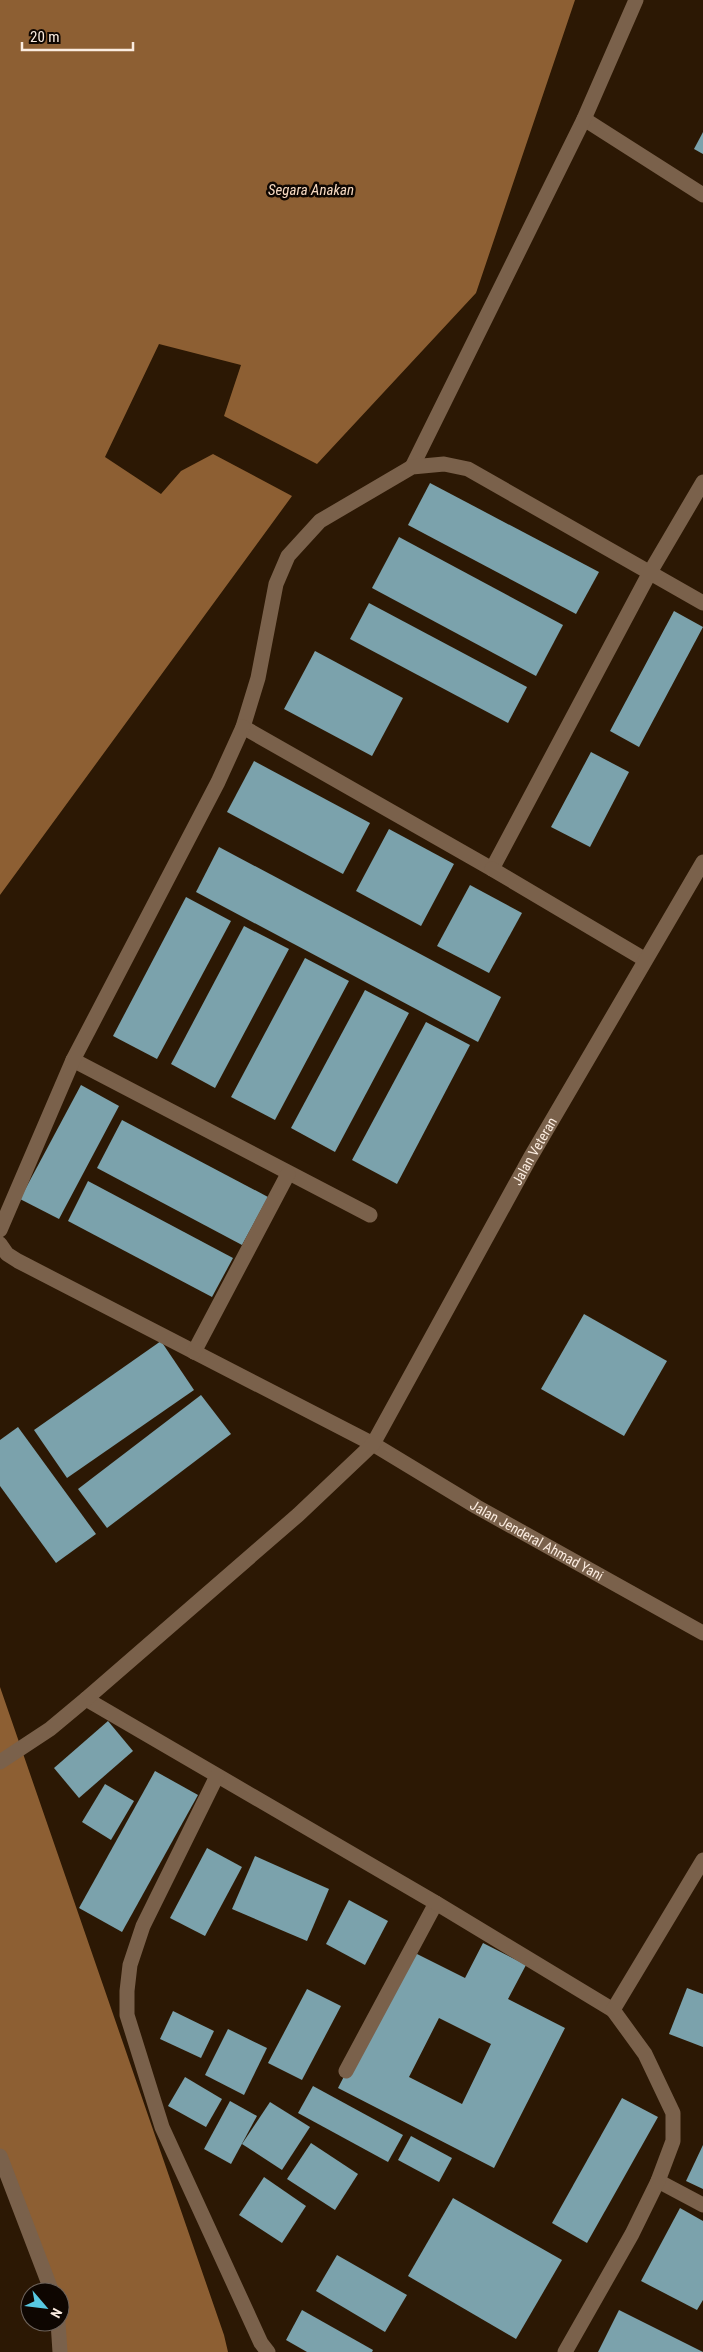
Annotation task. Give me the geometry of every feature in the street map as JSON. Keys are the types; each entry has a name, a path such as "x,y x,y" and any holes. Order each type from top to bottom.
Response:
{"street":[{"path":"412,467 584,119 636,0"},
{"path":"584,119 703,195"},
{"path":"0,1230 73,1060 218,782 244,727 258,678 276,584 288,556 320,520 412,467 444,464 468,469 649,574 703,603"},
{"path":"492,869 649,574 703,482"},
{"path":"244,727 492,869 644,959"},
{"name":"Jalan Veteran","path":"0,1762 50,1729 86,1699 298,1515 373,1444 530,1158 644,959 703,862"},
{"path":"73,1060 288,1174 370,1215"},
{"path":"194,1352 288,1174"},
{"name":"Jalan Jenderal Ahmad Yani","path":"0,1244 7,1254 18,1261 373,1444 477,1507 703,1633"},
{"path":"86,1699 436,1903 613,2010 646,2054 673,2113 673,2141 658,2181 632,2234 564,2352"},
{"path":"217,1776 143,1926 130,1965 126,1991 127,2015 162,2127 263,2349"},
{"path":"613,2010 703,1860"},
{"path":"346,2072 436,1903"},
{"path":"0,2156 48,2282"},
{"path":"658,2181 703,2206"},
{"path":"59,2332 60,2352"}],"water":[{"name":"Segara Anakan","path":"0,0 575,0 476,293 317,464 224,416 241,365 159,344 105,457 161,494 181,471 213,454 292,496 0,895"},
{"path":"0,1687 224,2335 228,2352 66,2352 62,2332 70,2332 70,2282 48,2282 0,2169"}],"building":[{"path":"703,132 703,154 694,149"},
{"path":"430,483 599,572 576,614 408,525"},
{"path":"399,537 563,625 536,676 372,588"},
{"path":"369,603 527,687 508,723 350,639"},
{"path":"674,611 703,627 639,747 610,731"},
{"path":"315,651 403,698 372,756 284,709"},
{"path":"591,752 629,772 590,847 551,827"},
{"path":"254,761 370,823 343,874 227,812"},
{"path":"389,829 454,864 421,926 356,891"},
{"path":"219,847 501,997 478,1042 196,892"},
{"path":"470,885 522,913 489,973 437,946"},
{"path":"186,897 231,921 157,1059 113,1036"},
{"path":"244,926 289,949 215,1088 171,1064"},
{"path":"305,958 349,981 275,1120 231,1097"},
{"path":"365,990 409,1013 335,1152 291,1128"},
{"path":"426,1022 470,1045 397,1184 352,1160"},
{"path":"81,1085 119,1106 59,1219 20,1199"},
{"path":"122,1120 268,1197 242,1245 97,1168"},
{"path":"88,1181 233,1258 212,1297 68,1221"},
{"path":"584,1314 667,1361 624,1436 541,1389"},
{"path":"161,1341 194,1390 67,1478 34,1430"},
{"path":"201,1395 231,1434 107,1528 78,1489"},
{"path":"18,1427 96,1534 56,1563 0,1486 0,1440"},
{"path":"108,1721 133,1751 79,1798 54,1768"},
{"path":"155,1771 198,1795 122,1932 79,1908"},
{"path":"105,1784 134,1801 111,1840 82,1822"},
{"path":"207,1848 242,1867 205,1936 170,1918"},
{"path":"255,1856 329,1889 307,1941 232,1909"},
{"path":"349,1900 388,1921 365,1965 326,1944"},
{"path":"483,1943 526,1965 508,1999 565,2028 494,2168 338,2088 409,1950 465,1978","holes":["439,2018 491,2044 462,2104 409,2077"]},
{"path":"687,1988 703,1994 703,2047 669,2034"},
{"path":"307,1989 341,2006 302,2080 268,2063"},
{"path":"173,2011 214,2031 201,2058 160,2039"},
{"path":"228,2029 267,2048 244,2095 205,2075"},
{"path":"185,2077 222,2099 206,2127 168,2106"},
{"path":"313,2086 403,2135 388,2162 298,2113"},
{"path":"622,2098 658,2117 587,2243 552,2223"},
{"path":"230,2101 257,2116 231,2164 204,2149"},
{"path":"270,2102 310,2127 282,2170 242,2144"},
{"path":"411,2136 452,2158 439,2182 398,2160"},
{"path":"311,2143 358,2174 335,2210 287,2179"},
{"path":"703,2145 703,2189 686,2181"},
{"path":"264,2177 306,2206 282,2243 239,2215"},
{"path":"453,2198 562,2260 516,2339 408,2276"},
{"path":"680,2208 703,2221 703,2300 697,2310 641,2281"},
{"path":"337,2255 407,2295 385,2332 316,2291"},
{"path":"302,2310 373,2350 372,2352 307,2352 286,2340"},
{"path":"619,2310 703,2352 598,2352"}]}
